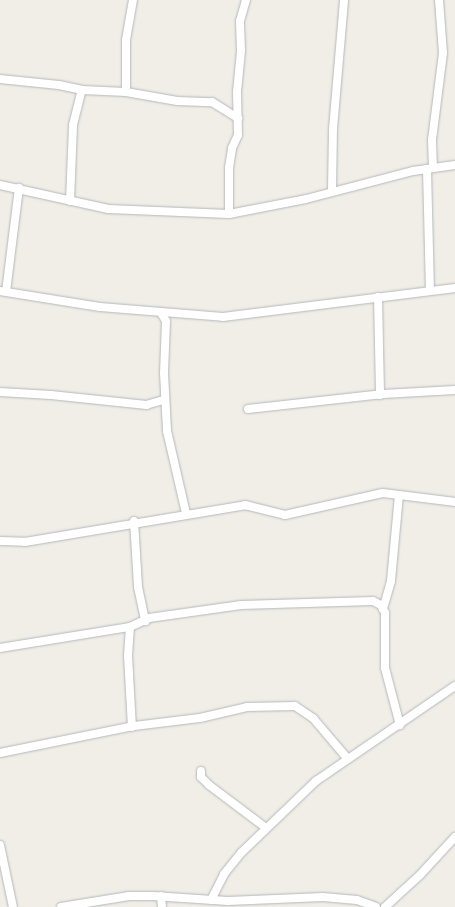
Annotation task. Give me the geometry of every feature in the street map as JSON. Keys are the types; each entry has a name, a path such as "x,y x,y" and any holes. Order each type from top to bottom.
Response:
{"street":[{"path":"126,92 126,40 132,0"},
{"path":"229,214 229,168 232,148 238,135 237,92 241,52 240,21 246,0"},
{"path":"332,191 333,129 344,0"},
{"path":"430,290 430,169 432,140 443,52 439,0"},
{"path":"0,79 59,85 82,90 126,92 178,101 212,102 238,118"},
{"path":"70,201 73,125 82,90"},
{"path":"0,185 108,209 229,214 430,169 455,165"},
{"path":"19,188 3,292 161,313 236,317 378,296 455,288"},
{"path":"378,296 380,395"},
{"path":"161,313 166,321 164,400 167,431 186,513"},
{"path":"166,321 173,314"},
{"path":"248,409 380,395 455,390"},
{"path":"0,392 51,395 146,405 164,400"},
{"path":"0,541 25,542 134,521 245,505 285,515 383,493 455,502"},
{"path":"399,495 391,582 383,609 385,668 400,725"},
{"path":"134,521 138,587 145,621"},
{"path":"0,648 130,627 145,621 241,605 373,601 381,605 383,609"},
{"path":"130,627 128,656 132,727"},
{"path":"211,900 224,874 266,828 316,781 455,686"},
{"path":"0,753 132,727 200,718 247,707 295,706 313,718 348,758"},
{"path":"201,771 201,777 209,785 266,828"},
{"path":"385,907 420,875 455,837"},
{"path":"0,844 13,907"},
{"path":"60,907 128,896 161,896 228,901 323,897 357,900 376,907"},
{"path":"161,896 162,907"}]}
